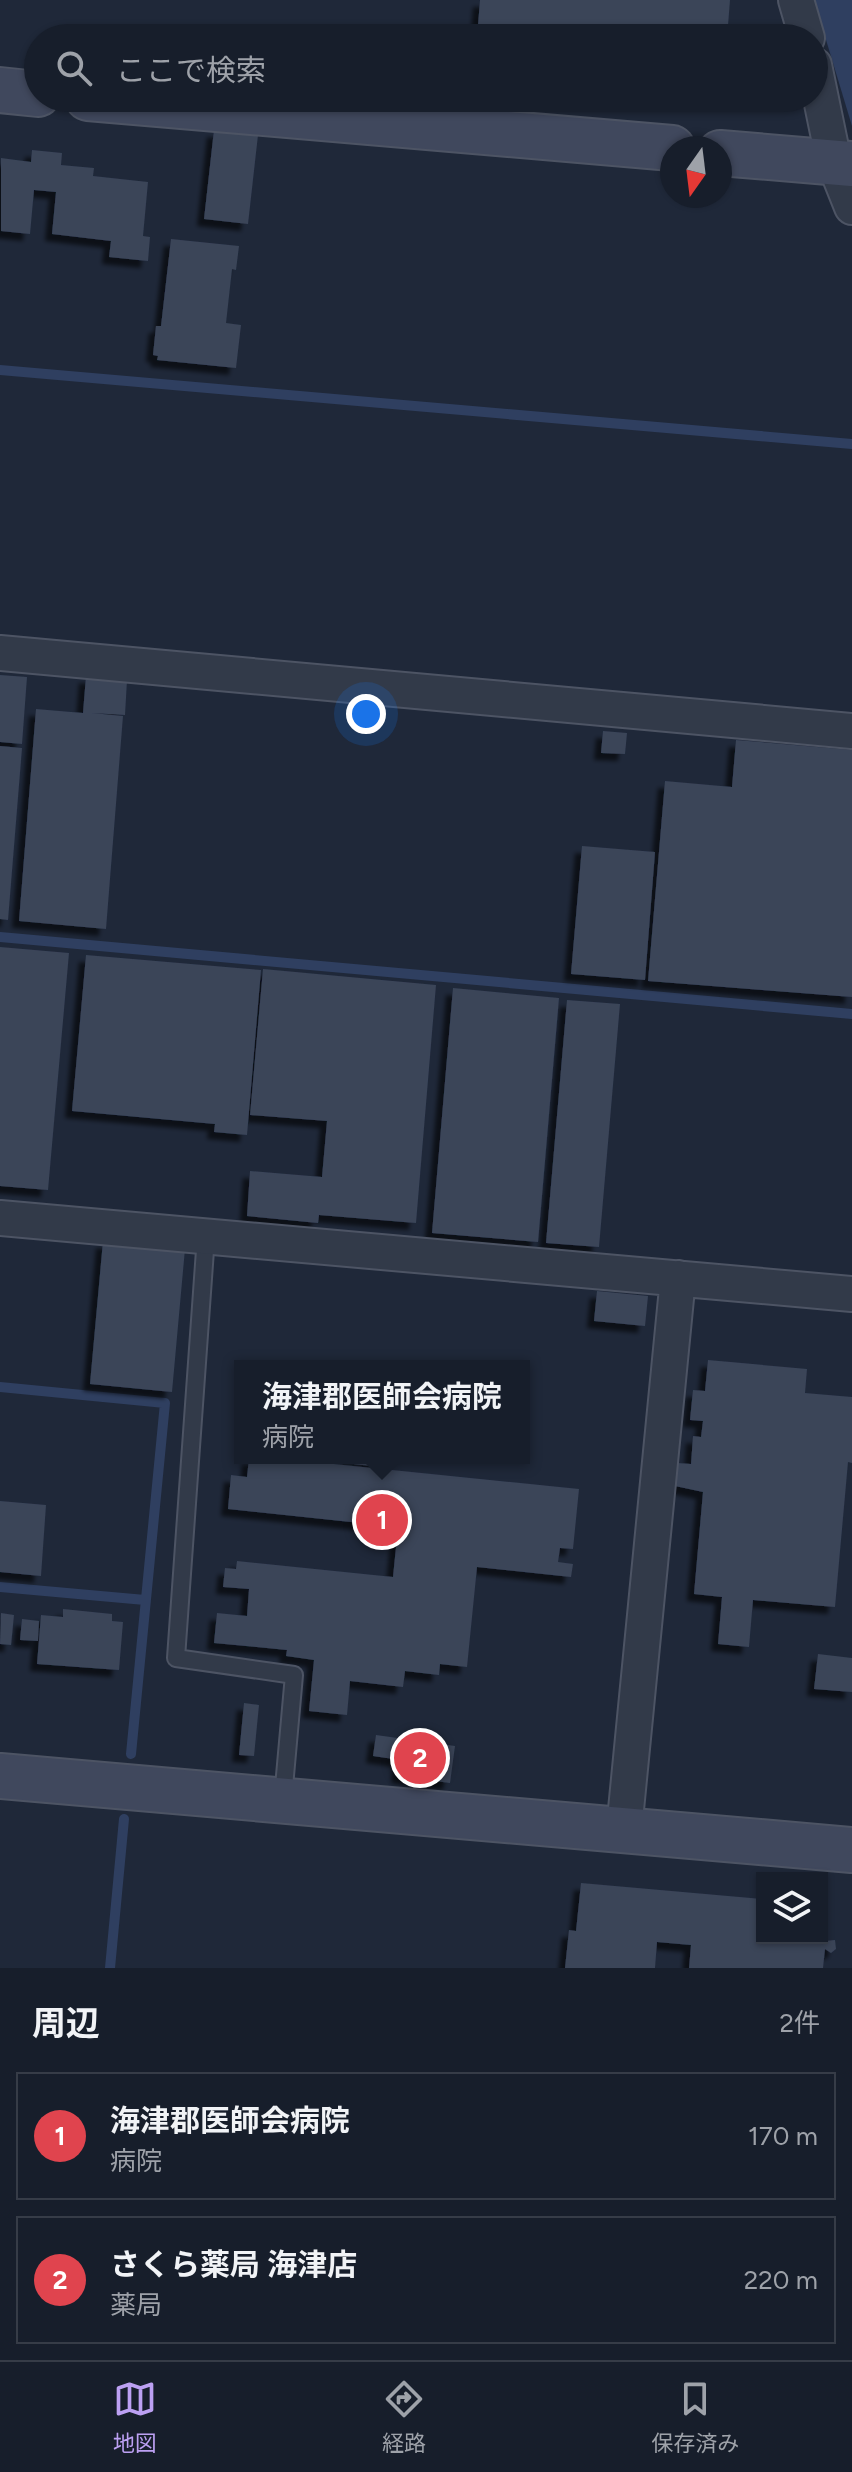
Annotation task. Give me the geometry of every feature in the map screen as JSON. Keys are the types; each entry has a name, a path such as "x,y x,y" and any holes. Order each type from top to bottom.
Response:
{"street":[{"path":"796,0 803,24"},
{"path":"0,90 24,93"},
{"path":"828,109 845,163 852,207"},
{"path":"252,112 660,147"},
{"path":"732,154 845,163"},
{"path":"0,653 852,731"},
{"path":"0,1218 852,1294"},
{"path":"624,1830 678,1278"},
{"path":"0,1776 852,1850"}],"lane":[{"path":"206,1236 176,1658 294,1675 283,1802"}],"water":[{"path":"814,0 852,0 852,126 828,46 828,24 821,24"}],"building":[{"path":"480,0 730,0 728,24 478,24"},
{"path":"214,130 258,135 248,224 204,219"},
{"path":"32,150 62,153 61,165 94,168 93,176 148,182 143,236 150,237 148,261 109,257 111,241 52,234 56,192 34,190 30,234 1,231 1,158 31,162"},
{"path":"171,239 239,246 236,270 232,269 226,323 241,325 236,368 157,360 158,356 153,355 156,326 161,326"},
{"path":"0,675 27,677 22,744 0,742"},
{"path":"86,676 127,680 125,715 92,713 123,716 106,929 19,921 36,709 83,713"},
{"path":"603,731 627,733 625,754 601,753"},
{"path":"736,740 852,750 852,997 648,981 665,781 732,787"},
{"path":"0,746 22,748 8,920 0,919"},
{"path":"582,846 655,852 645,980 571,974"},
{"path":"0,947 69,953 48,1190 0,1186"},
{"path":"86,955 261,970 247,1135 214,1132 215,1124 72,1111"},
{"path":"263,969 436,985 416,1223 319,1215 318,1223 247,1216 250,1171 322,1177 327,1121 250,1115"},
{"path":"453,988 559,998 538,1242 432,1233"},
{"path":"567,1000 620,1004 599,1247 546,1243"},
{"path":"103,1241 185,1249 172,1392 90,1384"},
{"path":"597,1291 648,1296 645,1326 594,1321"},
{"path":"708,1360 807,1369 805,1393 852,1397 852,1463 848,1462 835,1607 753,1600 749,1647 718,1644 722,1597 694,1594 703,1492 675,1486 677,1463 691,1464 693,1436 701,1437 703,1421 690,1420 693,1390 705,1391"},
{"path":"248,1464 334,1464 579,1489 573,1549 560,1548 558,1562 573,1564 571,1577 477,1567 467,1667 440,1664 439,1675 405,1671 403,1687 350,1681 347,1715 309,1711 314,1660 286,1656 287,1650 214,1643 217,1613 247,1616 249,1589 223,1587 225,1568 236,1569 237,1561 393,1577 398,1527 228,1509 231,1475 247,1477"},
{"path":"353,1464 390,1464 390,1468"},
{"path":"0,1501 46,1505 41,1576 0,1572"},
{"path":"63,1609 112,1614 112,1621 123,1622 119,1670 37,1664 41,1615 63,1617"},
{"path":"1,1613 14,1615 11,1645 0,1644"},
{"path":"22,1619 39,1621 38,1641 20,1640"},
{"path":"818,1654 852,1658 852,1692 814,1689"},
{"path":"244,1703 259,1705 254,1756 239,1755"},
{"path":"376,1735 455,1746 450,1783 398,1776 400,1760 373,1756"},
{"path":"581,1883 756,1898 756,1944 828,1944 828,1941 835,1940 836,1949 831,1953 825,1949 823,1968 689,1968 691,1945 657,1942 655,1968 565,1968 569,1930 576,1931"}],"waterway":[{"path":"0,370 852,444"},
{"path":"0,937 852,1014"},
{"path":"0,1387 165,1403 131,1754"},
{"path":"0,1587 145,1600"},
{"path":"110,1968 124,1819"}],"place":[{"name":"海津郡医師会病院","path":"382,1520"},
{"name":"さくら薬局 海津店","path":"420,1758"}]}
